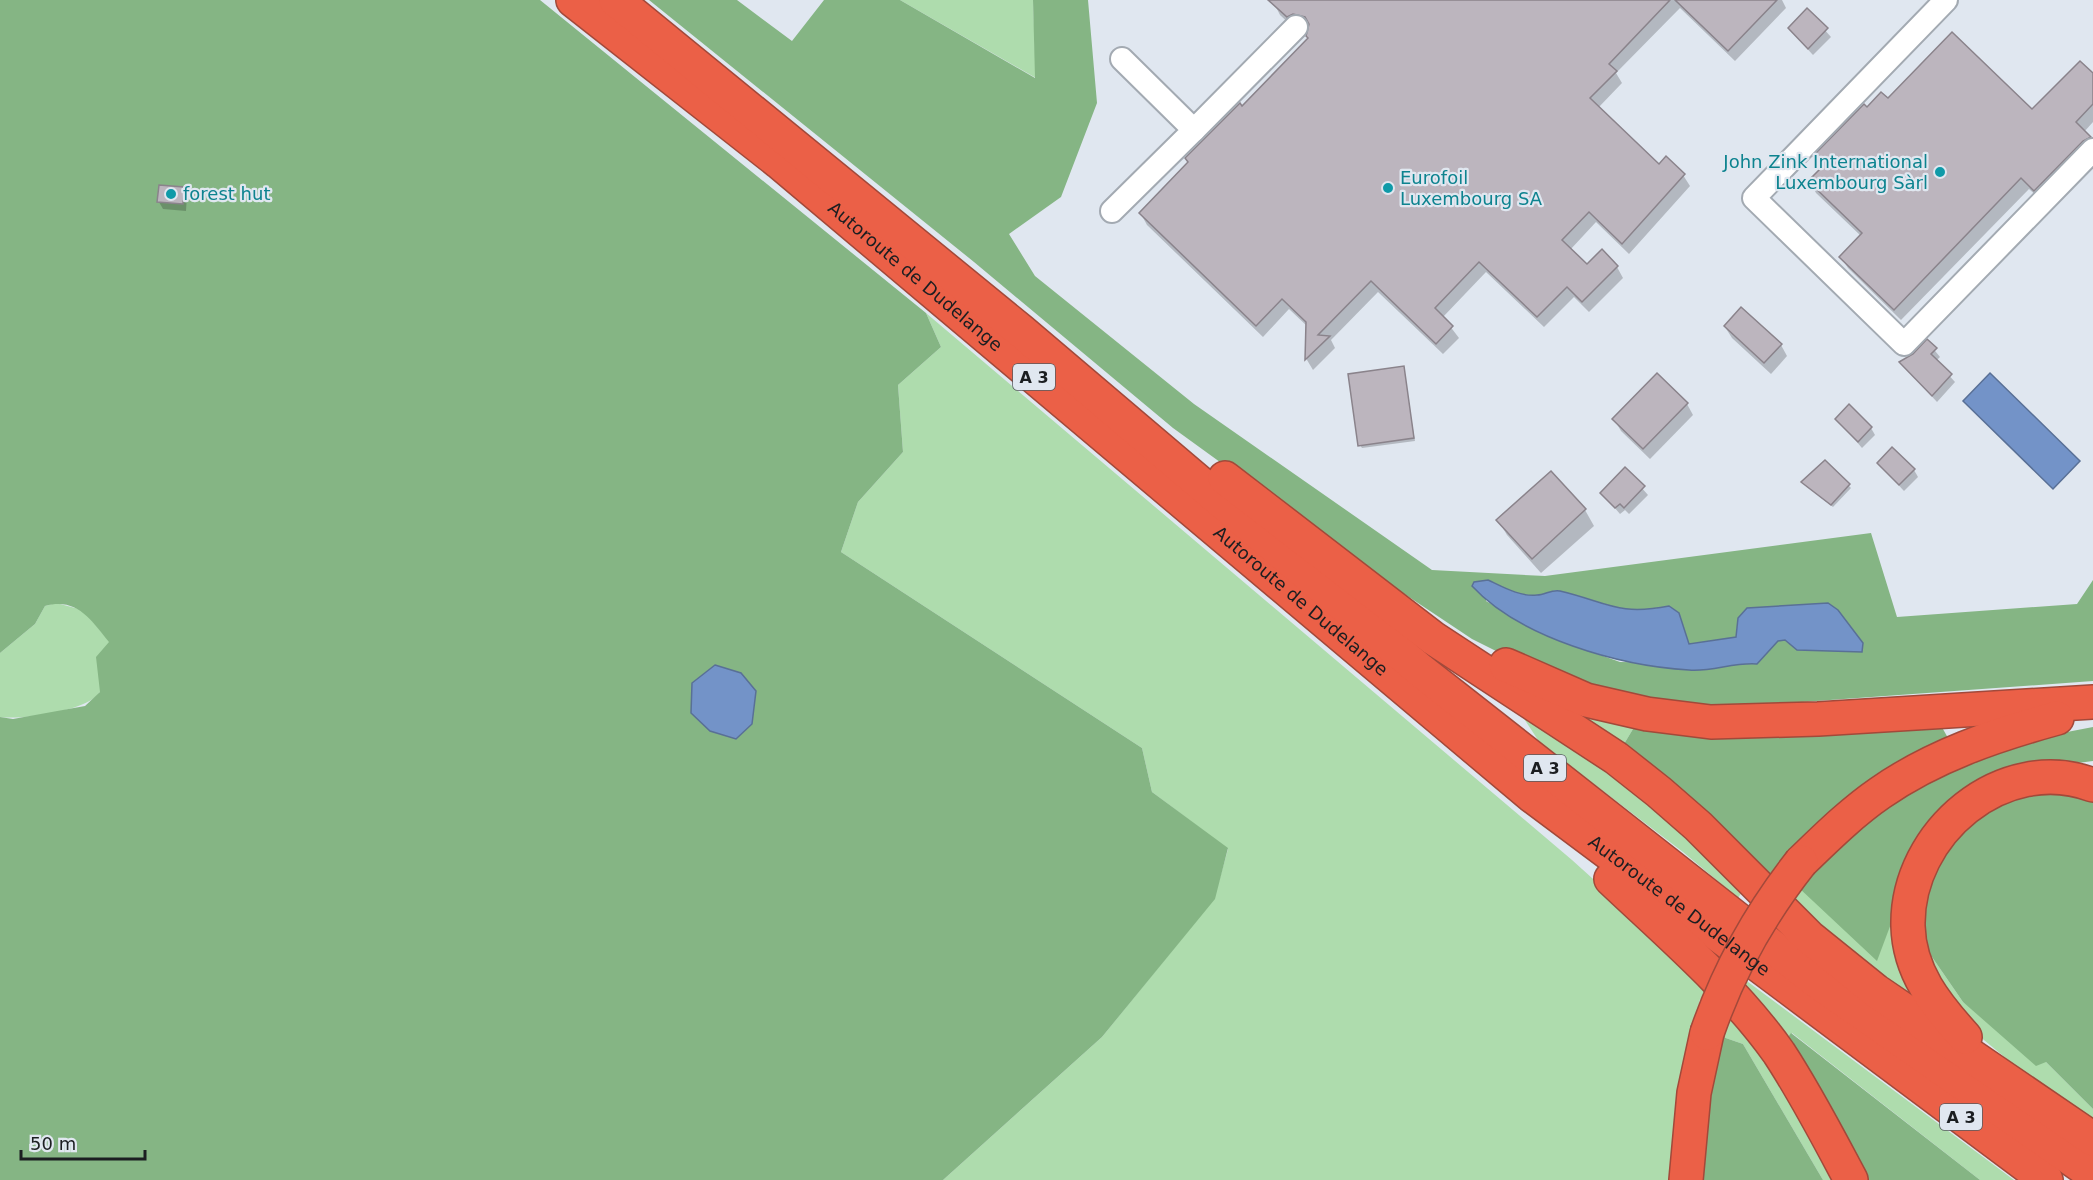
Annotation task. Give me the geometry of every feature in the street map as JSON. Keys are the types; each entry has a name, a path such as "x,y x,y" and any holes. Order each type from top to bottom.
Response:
{"highway":[{"name":"Autoroute de Dudelange","path":"573,0 779,162 1531,795 2046,1180"},
{"name":"Autoroute de Dudelange","path":"616,0 1021,332 1448,693 1815,980 2093,1174"},
{"name":"A 3","path":"1021,332 1168,435 1433,638 1616,758 1698,826 1809,936 1876,992 2093,1138"},
{"name":"A 3","path":"1366,585 1466,646 1533,679 1586,700 1647,714 1711,722 1818,719 2093,702"},
{"path":"1686,1180 1694,1093 1707,1033 1729,973 1755,925 1801,862 1845,820 1880,793 1916,771 1972,744 2093,708"},
{"name":"A 3","path":"2004,1077 1965,1037 1925,989 1913,956 1908,925 1913,887 1927,853 1942,830 1967,805 1991,791 2024,780 2054,777 2093,785"},
{"name":"A 3","path":"1531,795 1582,851 1711,972 1778,1052 1814,1109 1851,1180"}],"lane":[{"path":"1946,0 1754,198 1904,344 2093,150"},
{"path":"1112,211 1296,27"},
{"path":"1122,59 1194,130"}],"green space":[{"path":"0,0 540,0 926,313 941,347 898,385 903,452 858,502 841,552 1142,748 1152,792 1228,848 1215,899 1102,1037 943,1180 0,1180 0,717 13,719 85,706 100,692 96,657 109,642 82,612 66,605 56,604 45,606 35,624 0,653"},
{"path":"649,0 737,0 792,41 824,0 900,0 1035,78 1033,0 1088,0 1097,103 1061,197 1009,234 1035,276 1194,404 1432,570 1545,576 1871,533 1897,617 2077,604 2093,580 2093,681 1718,708 1608,695 1536,671 1472,639 1370,571 1173,428 974,262","holes":["1488,580 1524,595 1560,591 1624,609 1669,606 1679,613 1689,644 1736,637 1738,618 1862,651 1797,650 1785,640 1778,640 1757,664 1620,662 1550,637 1486,601"]},
{"path":"900,0 1033,0 1036,78"},
{"path":"926,313 1572,860 1682,959 1777,1070 1842,1180 1823,1180 1743,1044 1717,1035 1700,999 1679,1099 1674,1180 943,1180 1102,1037 1214,899 1228,849 1152,792 1142,748 841,552 858,502 903,452 898,385 941,347"},
{"path":"56,603 83,610 110,642 104,682 100,692 83,704 53,713 0,717 0,653 35,624 45,606"},
{"path":"1555,698 1636,724 1621,749"},
{"path":"1515,705 1608,767 1744,889 1738,898 1683,852 1540,743"},
{"path":"1939,722 1948,738 1864,783 1784,856 1765,883 1621,749 1636,724"},
{"path":"2093,727 2093,761 2032,769 1949,804 1914,844 1902,883 1901,897 1877,961 1798,887 1843,837 1898,795 1968,758 2026,740"},
{"path":"2036,792 2093,797 2093,1109 2046,1062 2036,1066 1963,1002 1921,941 1930,874 1948,842 1980,811"},
{"path":"1798,887 1901,897 1915,1001 1786,903"},
{"path":"1921,941 1963,1002 2046,1062 2093,1109 2093,1119 2013,1064 1944,1007"},
{"path":"1697,944 2014,1180 1980,1180 1792,1033 1782,1046"},
{"path":"1791,1033 1980,1180 1859,1180 1782,1046"},
{"path":"1717,1035 1743,1044 1823,1180 1698,1180"}],"water":[{"path":"1990,373 2080,461 2053,489 1963,401"},
{"path":"1488,580 1524,594 1540,595 1557,591 1624,609 1669,606 1679,613 1689,644 1736,637 1738,618 1747,608 1828,603 1838,610 1863,643 1862,652 1797,650 1785,640 1778,641 1757,664 1689,670 1633,662 1573,646 1516,620 1492,604 1472,586 1474,582"},
{"path":"715,665 741,673 756,691 752,724 736,739 710,731 691,713 692,683"}],"building":[{"name":"Eurofoil Luxembourg SA","path":"1268,0 1670,0 1609,64 1617,71 1590,98 1659,164 1666,156 1685,174 1622,244 1589,212 1562,240 1587,264 1602,249 1618,266 1582,302 1567,287 1537,317 1479,262 1435,308 1453,326 1436,344 1371,281 1318,335 1330,336 1305,360 1306,322 1282,299 1256,326 1139,213 1188,162 1185,158 1240,103 1242,106 1308,38 1306,36 1309,24 1305,17 1293,14 1287,17"},
{"path":"1675,0 1777,0 1728,51"},
{"path":"1807,8 1828,28 1808,49 1788,28"},
{"name":"John Zink International Luxembourg Sàrl","path":"1952,32 2032,109 2080,61 2093,73 2093,104 2076,122 2091,137 2083,141 2034,191 2021,178 1894,310 1839,257 1862,233 1808,181 1823,166 1813,156 1864,104 1867,107 1881,92 1888,98"},
{"name":"forest hut","path":"159,185 184,187 183,204 157,202"},
{"path":"1741,307 1782,344 1764,363 1724,326"},
{"path":"1927,339 1937,348 1931,354 1952,374 1932,396 1899,362 1913,354"},
{"path":"1404,366 1414,438 1358,446 1348,374"},
{"path":"1657,373 1688,403 1643,449 1612,419"},
{"path":"1849,404 1872,427 1858,442 1835,419"},
{"path":"1892,447 1915,469 1899,485 1877,463"},
{"path":"1825,460 1850,484 1831,505 1801,482"},
{"path":"1625,467 1645,486 1624,508 1620,504 1615,508 1600,493"},
{"path":"1551,471 1586,509 1532,559 1496,520"}],"place":[{"name":"John Zink International Luxembourg Sàrl","path":"1940,172"},
{"name":"Eurofoil Luxembourg SA","path":"1388,188"},
{"name":"forest hut","path":"171,194"}]}
